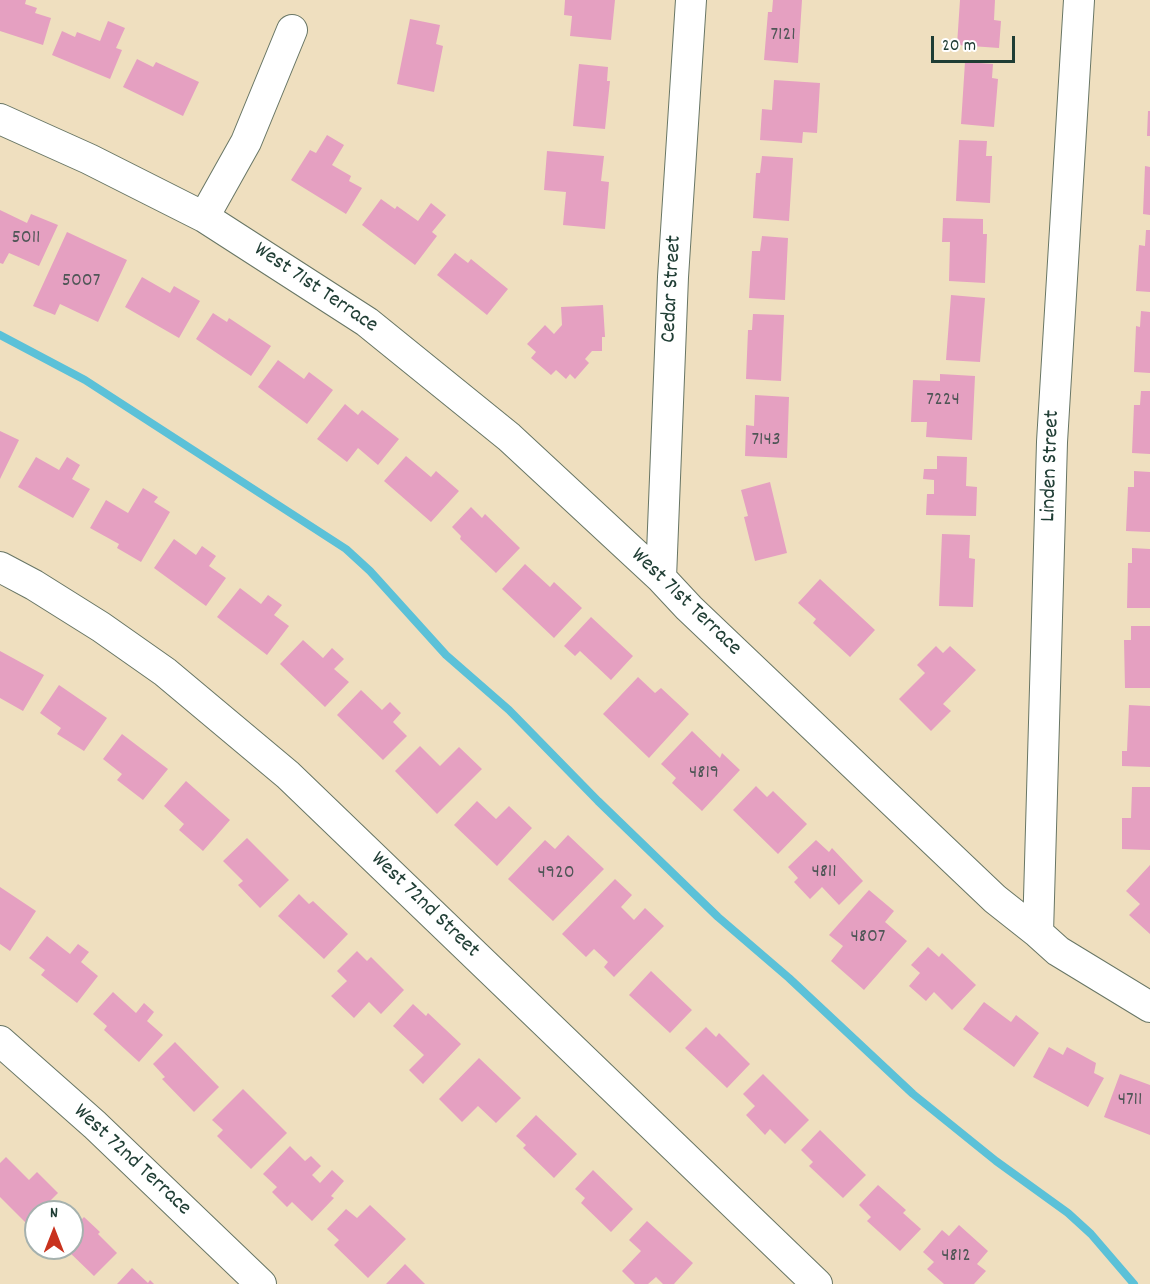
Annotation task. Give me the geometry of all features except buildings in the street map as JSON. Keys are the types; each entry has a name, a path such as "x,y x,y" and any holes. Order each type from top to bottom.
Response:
{"street":[{"name":"Cedar Street","path":"661,578 673,278 691,0"},
{"name":"Linden Street","path":"1038,933 1052,442 1078,0"},
{"path":"204,217 246,142 292,30"},
{"name":"West 71st Terrace","path":"0,119 89,159 204,217 367,322 494,423 661,578 689,608 995,900 1058,951 1150,1007"},
{"name":"West 72nd Street","path":"0,567 34,585 101,627 165,672 288,775 817,1284"},
{"name":"West 72nd Terrace","path":"0,1041 95,1125 261,1284"}],"waterway":[{"path":"0,335 85,380 346,549 370,571 446,655 509,710 598,801 718,917 789,978 913,1094 996,1161 1068,1213 1091,1234 1134,1284"}]}
